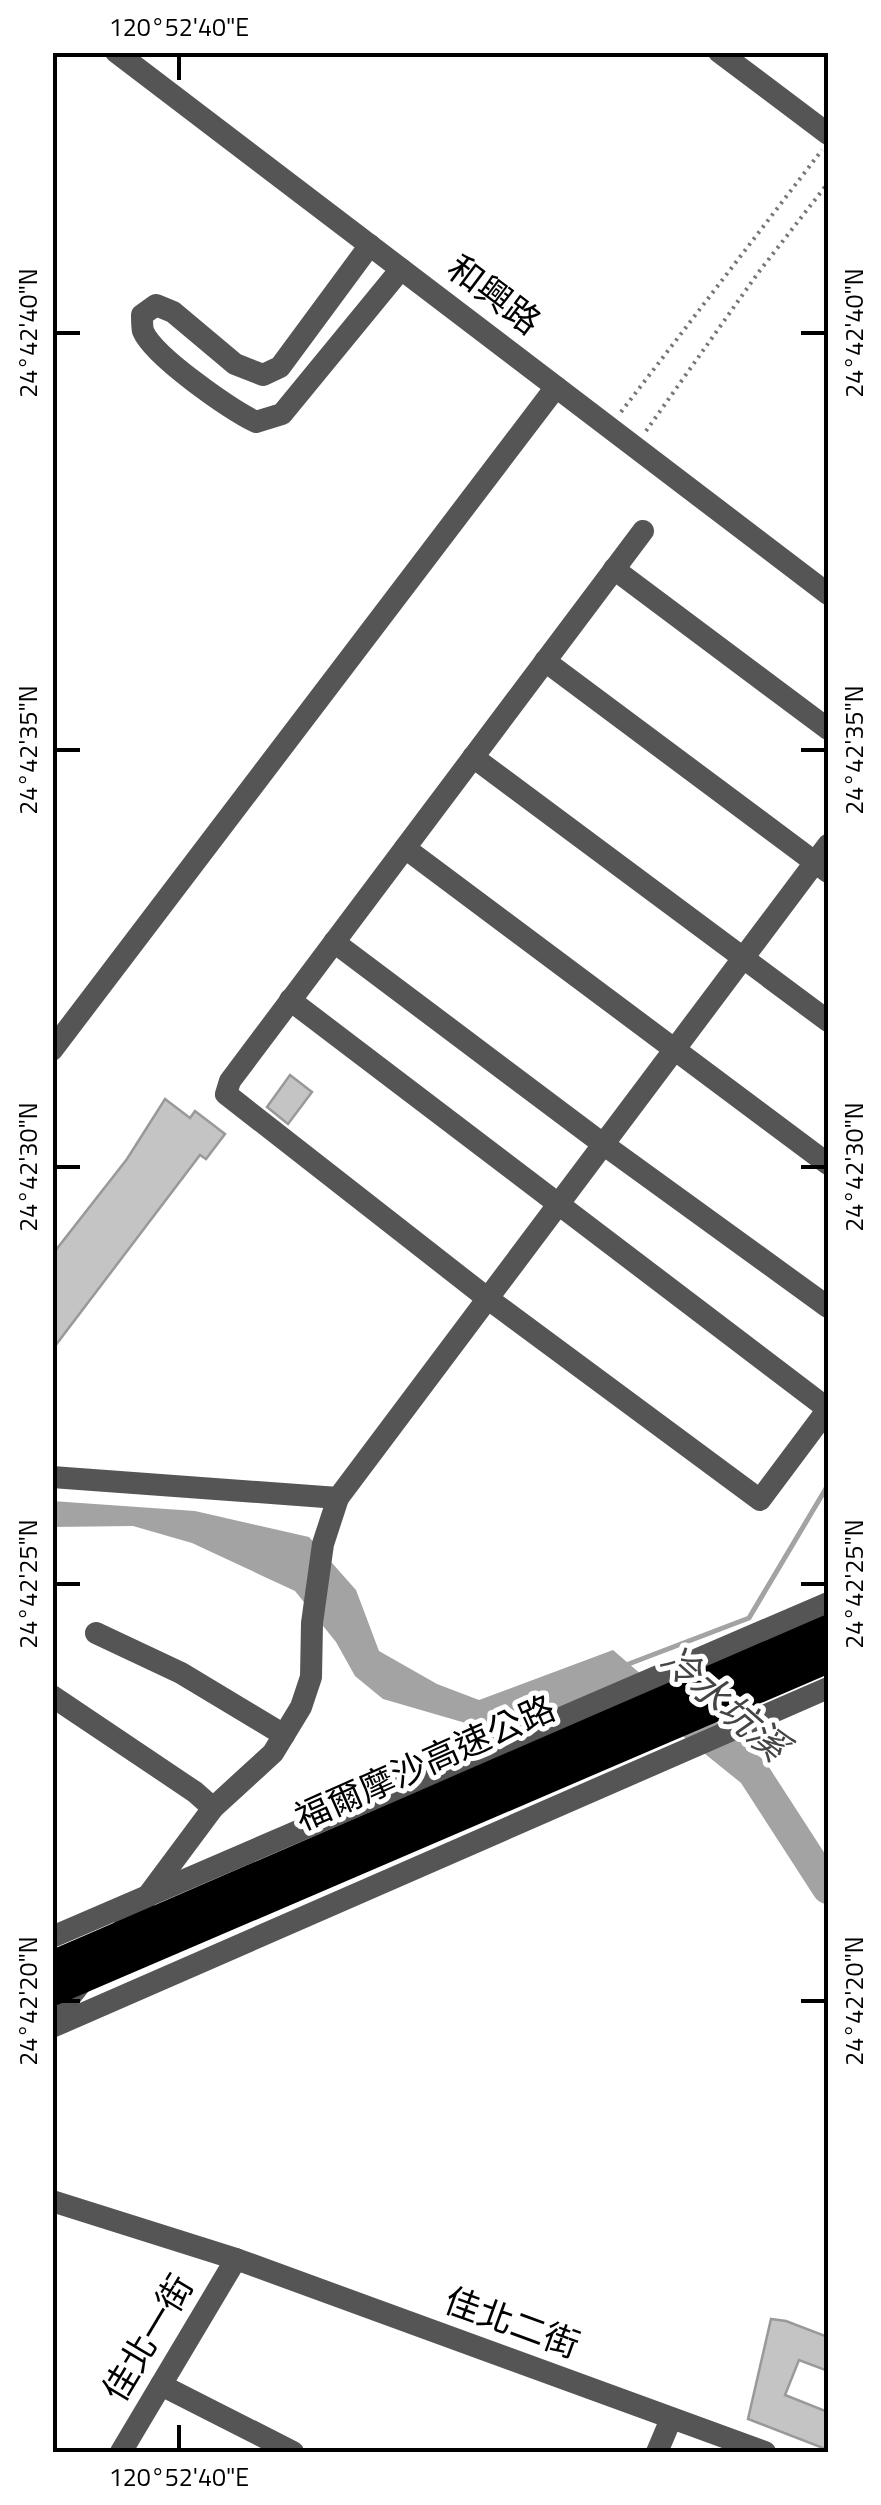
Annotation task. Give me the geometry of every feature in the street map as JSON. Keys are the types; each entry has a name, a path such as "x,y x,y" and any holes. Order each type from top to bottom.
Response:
{"highway":[{"name":"福爾摩沙高速公路","path":"52,1966 828,1630"},
{"name":"福爾摩沙高速公路","path":"52,1991 828,1658"}],"street":[{"name":"和興路","path":"116,52 828,594"},
{"path":"719,52 826,142"},
{"path":"370,246 280,367 263,376 235,364 173,312 156,305 142,315 142,329 158,352 234,411 256,422 282,414 401,269"},
{"path":"52,1050 556,386"},
{"path":"290,1000 828,1409 760,1500 487,1298 226,1094 230,1081 290,1000 404,848 643,531"},
{"path":"614,569 828,728"},
{"path":"52,2024 213,1808 273,1753 302,1706 311,1676 312,1624 323,1544 338,1498 742,960 824,860 545,662"},
{"path":"473,757 828,1021"},
{"path":"404,848 828,1164"},
{"path":"334,942 828,1307"},
{"path":"52,1477 338,1498"},
{"path":"52,1937 828,1603"},
{"path":"96,1633 181,1673 284,1735"},
{"path":"52,2024 828,1688"},
{"path":"52,1696 213,1808"},
{"path":"578,1711 614,1781"},
{"path":"212,1869 247,1942"},
{"name":"佳北二街","path":"52,2200 236,2259 765,2452"},
{"name":"佳北一街","path":"132,2449 161,2385 236,2259"},
{"path":"161,2385 292,2452"},
{"path":"657,2452 671,2419"}],"path":[{"path":"622,412 724,283 826,142"},
{"path":"646,431 758,273 828,183"}],"shaded area":[{"path":"52,1501 195,1511 309,1537 356,1590 379,1651 437,1684 479,1700 613,1650 643,1676 621,1688 516,1723 476,1726 383,1699 355,1676 336,1642 295,1591 192,1543 133,1526 53,1527"}],"building":[{"path":"290,1075 312,1092 288,1124 267,1107"},
{"path":"165,1099 190,1118 195,1111 225,1134 206,1159 200,1155 52,1350 52,1255 127,1159"},
{"path":"771,2319 828,2337 828,2371 799,2360 785,2395 828,2412 828,2450 748,2419"}],"waterway":[{"path":"626,1665 749,1618 828,1485"},
{"name":"冷水坑溪","path":"666,1702 753,1772 828,1888"}]}
